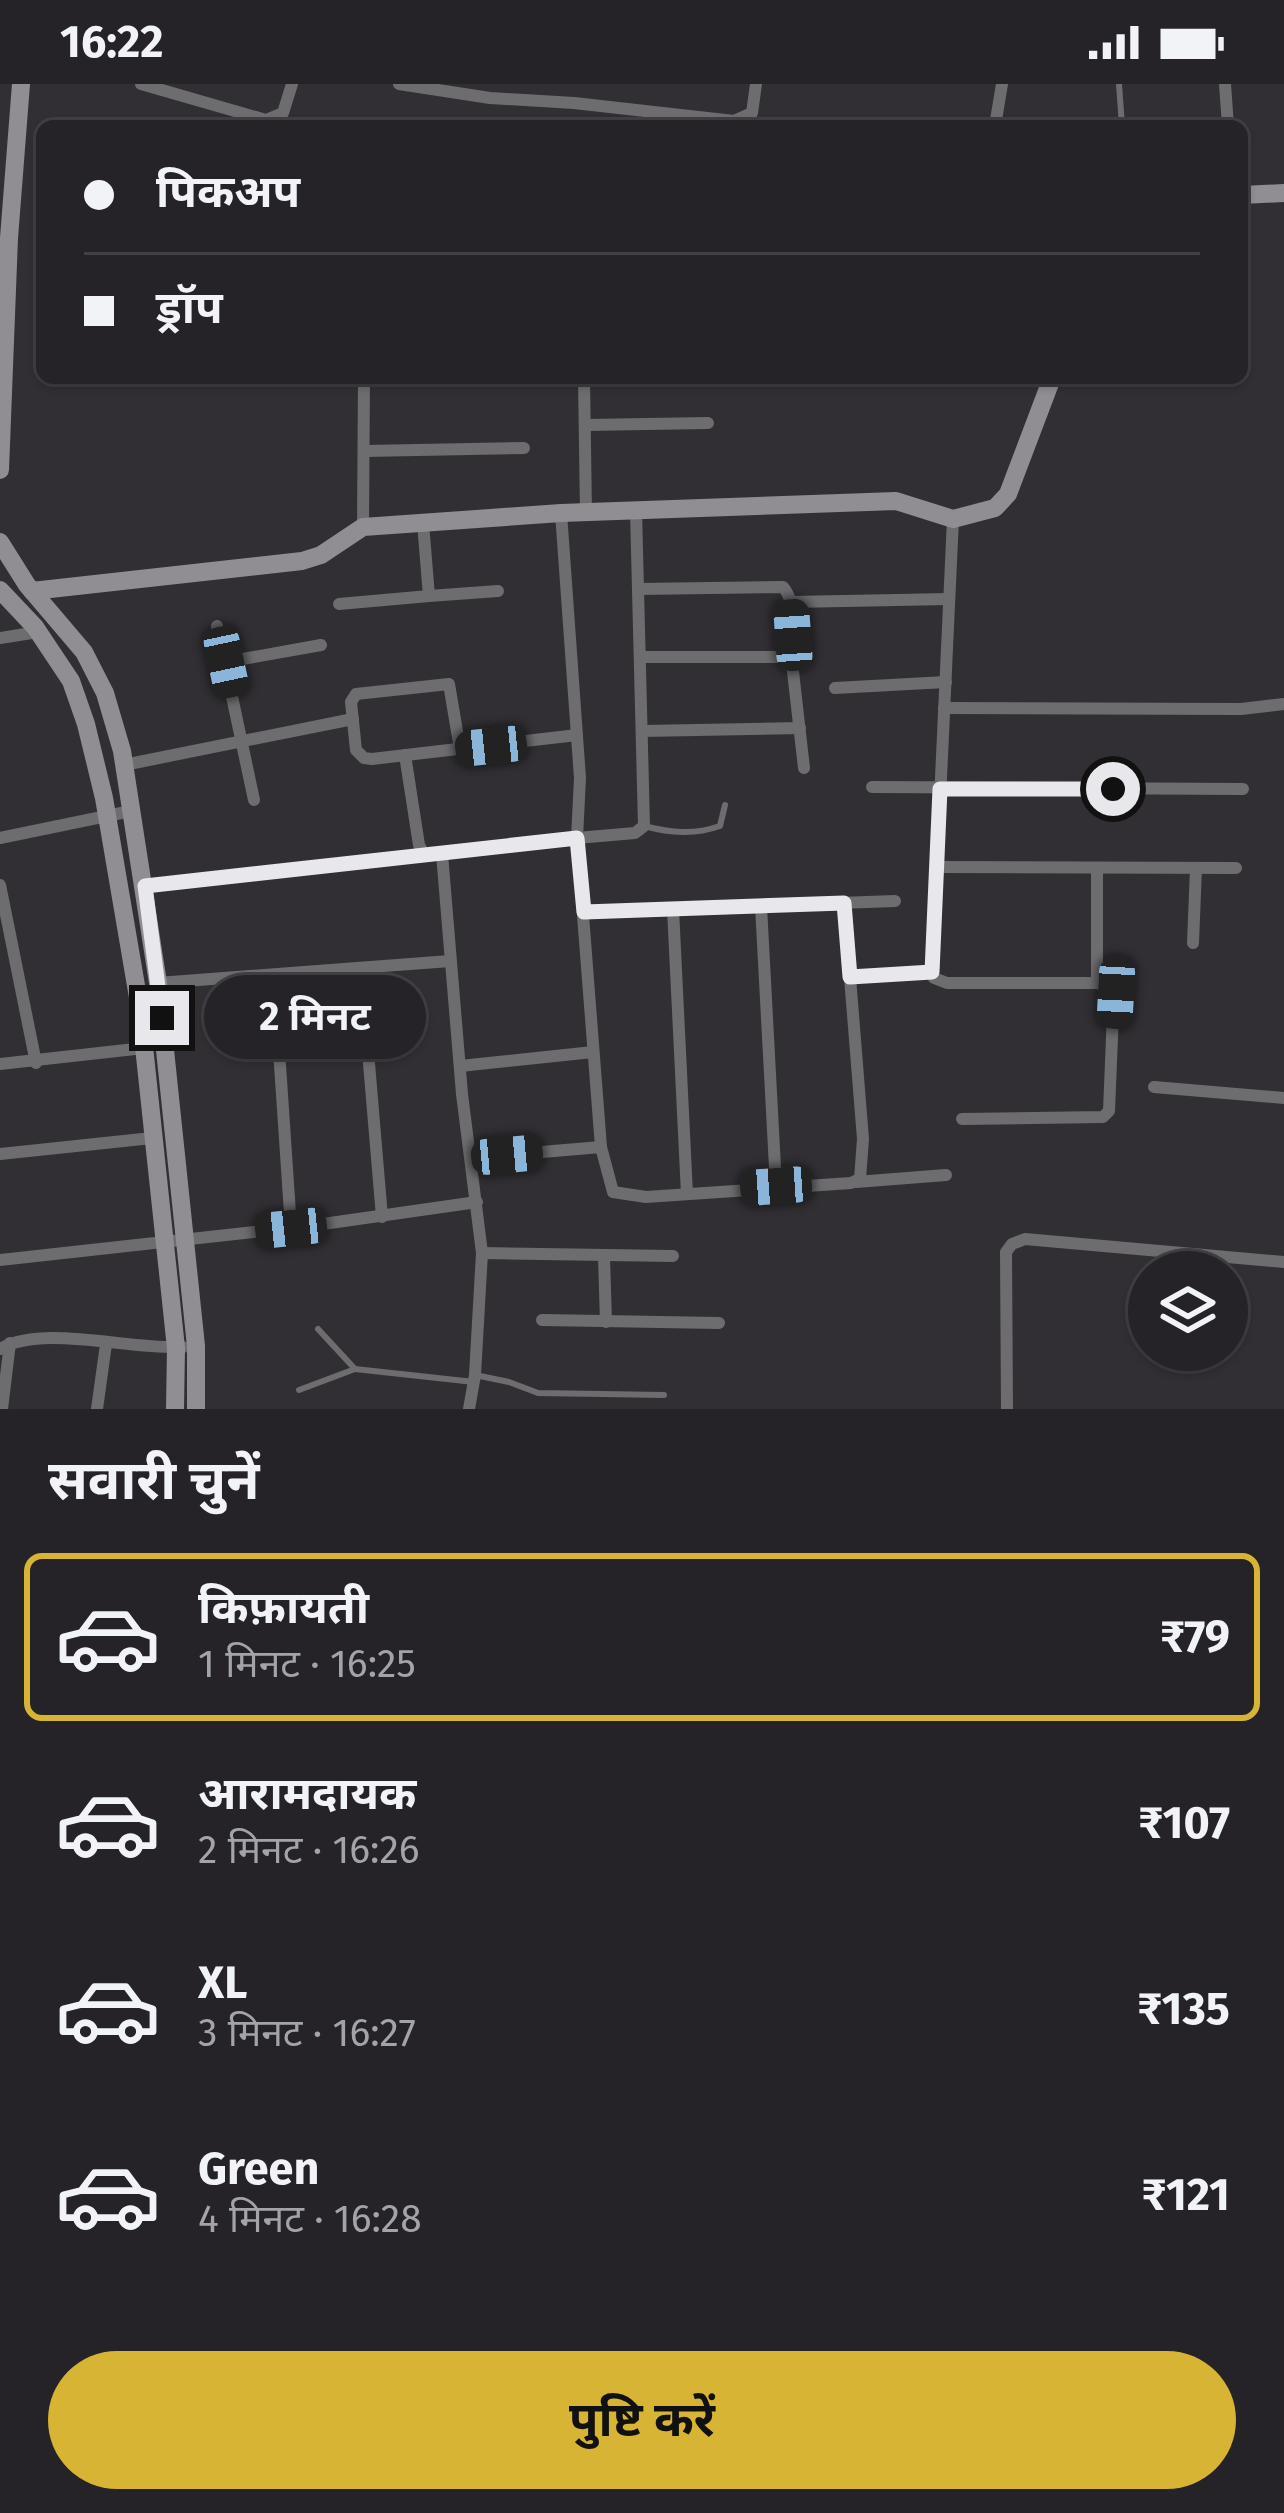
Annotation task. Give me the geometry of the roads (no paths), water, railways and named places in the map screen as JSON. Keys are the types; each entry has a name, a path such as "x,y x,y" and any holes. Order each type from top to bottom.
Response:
{"street":[{"path":"0,470 9,238 21,84"},
{"path":"141,84 266,120 283,112 292,84"},
{"path":"399,84 725,120"},
{"path":"736,120 752,112 756,84"},
{"path":"996,120 1002,84"},
{"path":"1225,84 1228,120"},
{"path":"1248,195 1284,193"},
{"path":"363,527 364,384"},
{"path":"584,384 586,514"},
{"path":"32,591 302,561 321,556 363,527 561,513 896,501 953,519 995,508 1008,494 1050,384"},
{"path":"585,425 708,423"},
{"path":"364,451 524,448"},
{"path":"145,886 635,833 644,826 636,511"},
{"path":"561,513 593,1052 601,1147 613,1192 633,1198 946,1175"},
{"path":"953,519 934,978 947,983 1097,983 1109,985 1116,993 1109,1111 1095,1120 962,1119"},
{"path":"422,523 429,596"},
{"path":"0,545 84,652 105,693 124,765 158,983 185,1240 186,1347 176,1409"},
{"path":"638,589 783,587 791,602 790,654 804,768"},
{"path":"0,590 38,632 71,681 86,724 122,885 164,1242 196,1409"},
{"path":"339,604 498,591"},
{"path":"791,602 949,599"},
{"path":"217,626 254,800"},
{"path":"0,638 38,632"},
{"path":"226,662 321,645"},
{"path":"640,657 790,654"},
{"path":"460,749 455,698 446,682 356,694 351,702 359,754 372,759 460,749 577,735"},
{"path":"835,688 946,682"},
{"path":"944,708 1241,709 1284,704"},
{"path":"124,765 352,719"},
{"path":"642,731 800,728"},
{"path":"405,755 419,845 425,856"},
{"path":"872,787 1243,789"},
{"path":"0,838 131,811"},
{"path":"442,854 482,1253 469,1409"},
{"path":"937,867 1235,868"},
{"path":"1097,868 1097,983"},
{"path":"1193,943 1196,868"},
{"path":"0,885 36,1063"},
{"path":"584,912 895,901"},
{"path":"844,903 863,1139 862,1173 856,1182"},
{"path":"760,906 776,1186"},
{"path":"673,909 687,1194"},
{"path":"158,983 450,961"},
{"path":"361,969 382,1217"},
{"path":"850,977 932,972"},
{"path":"274,976 291,1228"},
{"path":"0,1064 144,1048"},
{"path":"460,1066 593,1052"},
{"path":"1154,1088 1284,1098"},
{"path":"0,1154 152,1138"},
{"path":"471,1158 601,1147"},
{"path":"0,1260 477,1202"},
{"path":"1007,1409 1006,1252 1012,1244 1024,1239 1284,1262"},
{"path":"482,1253 673,1256"},
{"path":"604,1257 606,1322"},
{"path":"542,1320 719,1323"},
{"path":"2,1409 5,1346 38,1336 106,1345 186,1347"},
{"path":"97,1409 106,1345"}],"lane":[{"path":"1119,84 1122,120"},
{"path":"644,826 678,833 711,829 721,826 725,805"},
{"path":"317,1329 355,1369"},
{"path":"299,1390 355,1369 509,1382 538,1393 664,1396"}]}
